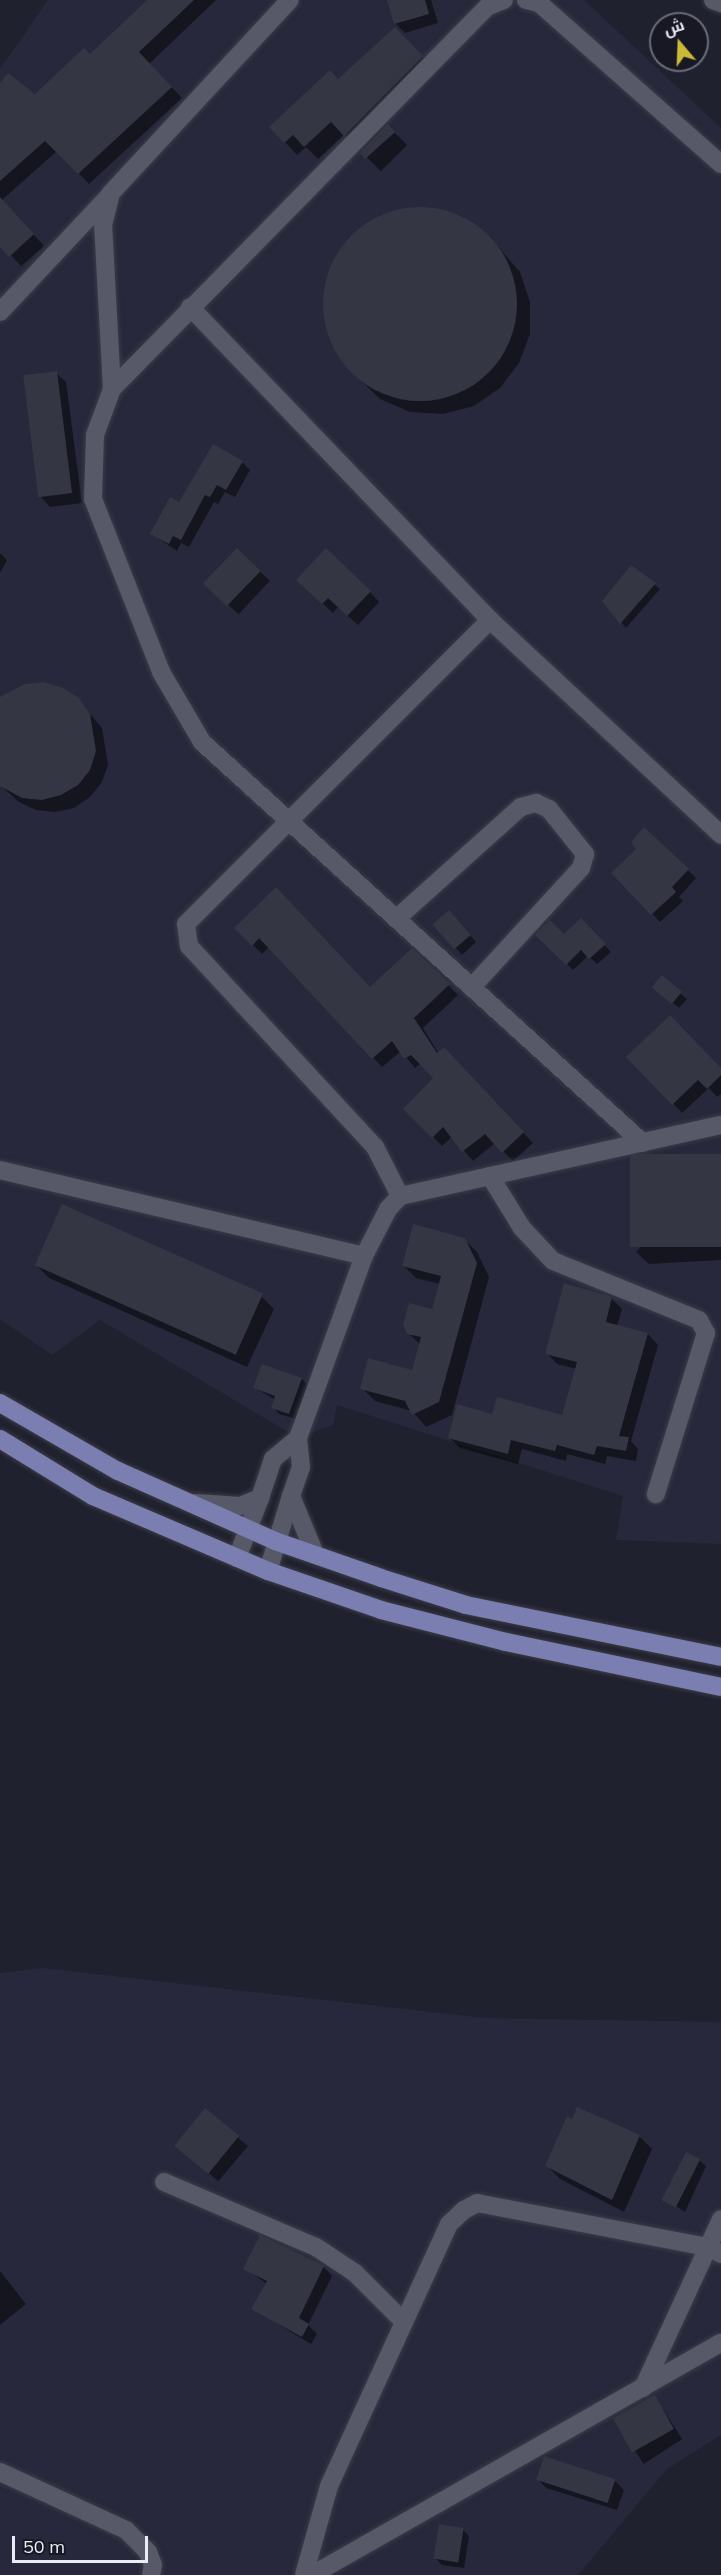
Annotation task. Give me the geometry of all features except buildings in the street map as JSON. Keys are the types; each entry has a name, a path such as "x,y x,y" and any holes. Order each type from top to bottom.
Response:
{"main road":[{"path":"0,1403 118,1471 276,1541 466,1605 721,1657"},
{"path":"0,1439 93,1497 268,1571 381,1610 506,1642 721,1687"}],"street":[{"path":"0,312 290,0"},
{"path":"504,0 487,6 112,389 95,435 93,498 161,672 202,742 643,1143"},
{"path":"526,0 539,3 721,164"},
{"path":"713,0 721,3"},
{"path":"111,193 103,225 112,389"},
{"path":"190,307 490,620 721,835"},
{"path":"400,1196 375,1147 189,946 185,935 186,924 287,820 490,620"},
{"path":"396,919 521,807 536,803 549,809 585,854 581,868 472,987"},
{"path":"237,1558 273,1460 297,1438 364,1256 388,1209 400,1196 721,1125"},
{"path":"0,1170 364,1256"},
{"path":"490,1176 522,1228 554,1261 699,1320 706,1333 656,1494"},
{"path":"268,1571 301,1467 297,1438"},
{"path":"291,1496 315,1554"},
{"path":"185,1502 240,1506 260,1498"},
{"path":"164,2182 316,2247 355,2273 403,2321"},
{"path":"304,2575 329,2486 449,2224 477,2203 715,2250"},
{"path":"643,2388 715,2250 721,2219"},
{"path":"312,2575 721,2343"},
{"path":"0,2472 126,2530 148,2552 153,2565 151,2575"}],"shaded area":[{"path":"48,0 584,0 649,61 649,72 661,72 721,128 721,1544 616,1540 623,1496 337,1405 333,1425 298,1438 100,1320 52,1355 0,1319 0,69"},
{"path":"43,1968 484,2018 721,2022 721,2435 667,2469 578,2575 0,2575 0,1973"}]}
